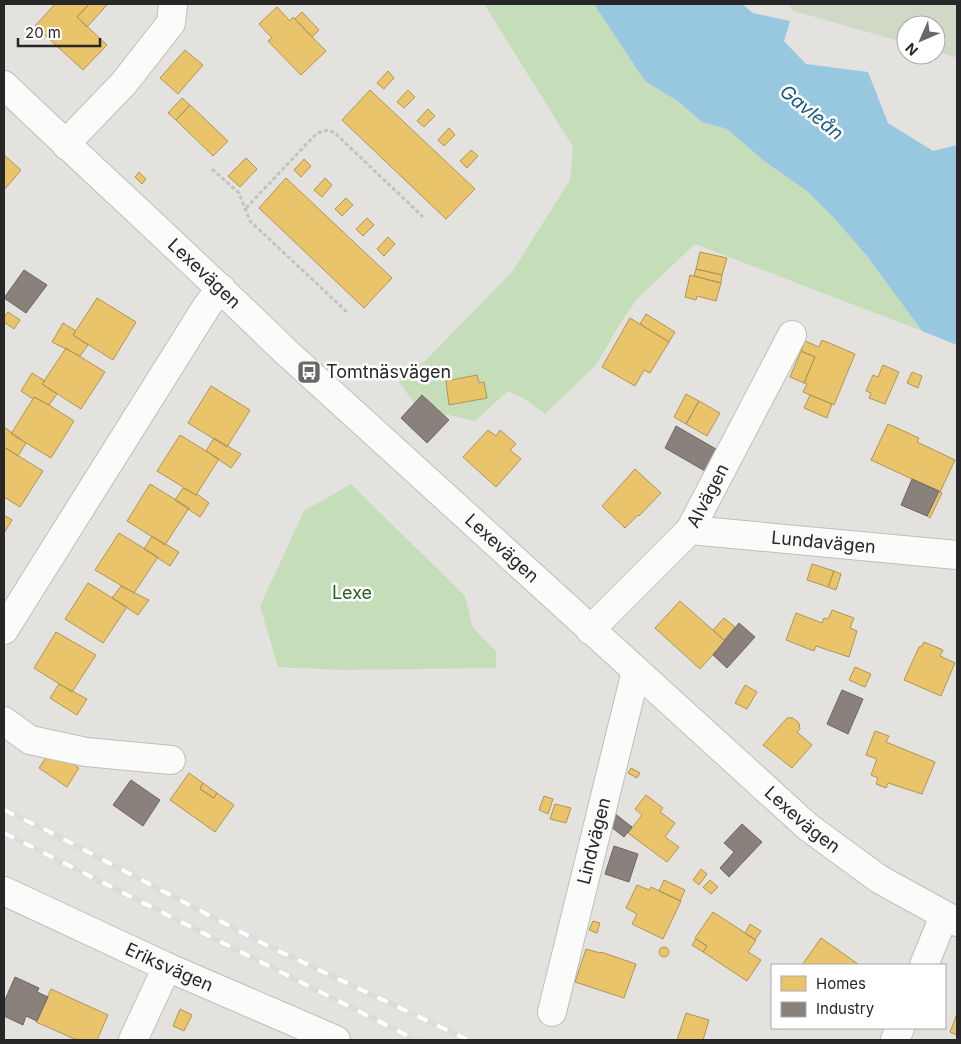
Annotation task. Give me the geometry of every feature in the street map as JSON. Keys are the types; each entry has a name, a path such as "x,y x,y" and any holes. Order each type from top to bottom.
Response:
{"street":[{"path":"67,146 74,135 124,83 171,23 173,4"},
{"name":"Lexevägen","path":"4,85 290,355 808,828 879,879 951,919"},
{"path":"4,630 207,306 221,288"},
{"name":"Alvägen","path":"590,630 690,530 792,335"},
{"name":"Lundavägen","path":"690,530 957,555"},
{"name":"Lindvägen","path":"552,1012 636,671"},
{"path":"4,721 30,740 86,752 171,760"},
{"name":"Eriksvägen","path":"4,891 167,967 336,1040"},
{"path":"925,964 951,919"},
{"path":"133,1040 167,967"}],"path":[{"path":"246,208 318,133 328,130 335,133 423,217"},
{"path":"212,169 240,193 250,221 347,312"}],"green space":[{"path":"484,4 596,5 645,81 679,102 702,122 727,129 764,161 807,191 834,218 867,256 922,331 695,244 638,298 621,322 596,365 545,414 523,398 508,391 475,421 449,415 425,418 399,382 425,361 512,272 570,180 573,147"},
{"path":"788,4 957,4 957,58 946,54 946,15 896,15 896,40 794,11"},
{"name":"Lexe","path":"351,484 465,596 473,628 496,651 496,668 345,670 278,667 260,606 304,511"}],"water":[{"name":"Gavleån","path":"594,4 742,4 753,13 790,21 784,41 806,64 868,72 888,123 933,151 957,145 957,345 922,331 867,256 834,218 807,191 764,161 727,129 702,122 679,102 645,81"}],"building: Homes":[{"path":"55,4 89,4 77,17 107,45 83,70 35,26"},
{"path":"89,4 107,5 87,27 77,17"},
{"path":"277,7 290,21 293,17 326,51 301,75 268,41 272,38 259,24"},
{"path":"302,12 319,30 312,37 295,19"},
{"path":"185,50 203,65 178,94 160,78"},
{"path":"388,71 394,78 384,89 377,83"},
{"path":"370,90 475,189 446,219 342,120"},
{"path":"408,90 415,97 404,108 397,102"},
{"path":"182,98 190,105 176,120 168,113"},
{"path":"190,105 228,141 213,156 176,120"},
{"path":"428,109 435,116 424,127 417,121"},
{"path":"449,128 455,135 444,146 438,140"},
{"path":"471,150 478,156 467,168 460,161"},
{"path":"4,155 21,170 4,190"},
{"path":"246,158 257,169 240,187 228,176"},
{"path":"304,159 311,166 301,177 294,170"},
{"path":"139,172 146,179 142,184 135,177"},
{"path":"286,178 392,278 364,308 259,208"},
{"path":"325,178 332,185 322,197 314,190"},
{"path":"346,198 353,205 342,216 335,209"},
{"path":"367,218 374,225 363,236 356,229"},
{"path":"388,237 395,244 384,256 377,249"},
{"path":"700,252 727,258 722,275 696,269"},
{"path":"696,269 722,275 721,283 694,276"},
{"path":"690,275 721,283 716,301 697,296 696,300 685,297"},
{"path":"97,298 136,322 113,360 73,335"},
{"path":"8,312 20,320 14,329 4,322 4,317"},
{"path":"646,314 675,332 669,342 640,324"},
{"path":"630,318 669,342 650,373 644,370 635,386 602,367"},
{"path":"63,323 76,331 73,335 88,345 80,356 52,342"},
{"path":"822,340 855,354 834,405 803,392 807,384 804,383 815,357 801,351 805,341 819,347"},
{"path":"66,348 105,372 81,409 42,384"},
{"path":"801,351 815,357 804,383 790,377"},
{"path":"883,365 899,372 885,404 869,398 871,393 866,391 873,375 878,377"},
{"path":"912,372 922,376 918,388 907,383"},
{"path":"32,373 45,381 42,384 57,394 49,405 34,397 33,399 21,391"},
{"path":"477,375 479,383 484,382 487,398 449,405 446,381"},
{"path":"211,386 250,410 227,447 188,423"},
{"path":"686,394 699,401 686,424 674,417"},
{"path":"810,395 832,404 827,418 804,408"},
{"path":"34,397 74,421 51,458 11,434"},
{"path":"699,401 720,413 707,436 686,424"},
{"path":"888,424 919,438 917,442 955,460 940,492 871,460"},
{"path":"4,427 26,443 18,456 4,447"},
{"path":"488,430 496,436 500,430 516,444 510,450 521,459 496,487 463,457"},
{"path":"180,435 219,459 196,495 157,471"},
{"path":"214,438 241,454 231,468 206,451"},
{"path":"4,447 43,471 20,507 4,497"},
{"path":"635,469 661,493 625,528 602,506"},
{"path":"150,484 189,508 165,545 127,521"},
{"path":"183,488 197,494 209,503 200,517 175,500"},
{"path":"939,491 942,493 930,518 927,516"},
{"path":"4,515 12,520 4,533"},
{"path":"119,533 158,557 134,593 95,570"},
{"path":"152,536 179,552 170,566 144,549"},
{"path":"812,564 834,571 828,587 807,580"},
{"path":"834,571 841,574 836,590 828,587"},
{"path":"88,583 127,607 103,643 65,619"},
{"path":"121,586 149,600 138,615 112,598"},
{"path":"680,601 725,641 700,669 655,628"},
{"path":"832,610 854,618 850,628 857,631 849,657 816,646 814,651 786,640 796,613 822,623 824,618 828,619"},
{"path":"724,618 735,627 724,640 713,630"},
{"path":"56,632 96,655 72,692 34,668"},
{"path":"924,642 943,650 940,656 955,663 941,696 904,680 919,647"},
{"path":"855,667 871,674 865,687 849,680"},
{"path":"59,684 87,699 77,715 50,698"},
{"path":"745,685 757,692 747,709 735,703"},
{"path":"787,718 793,718 799,723 800,729 797,732 812,745 792,768 763,745"},
{"path":"875,731 889,736 886,742 935,762 922,794 888,783 886,788 876,784 878,778 871,775 877,759 866,755"},
{"path":"51,750 79,768 67,787 39,768"},
{"path":"631,768 640,773 637,778 628,773"},
{"path":"189,773 203,783 200,789 214,798 217,793 234,805 215,832 170,800"},
{"path":"203,783 217,793 214,798 200,789"},
{"path":"646,795 663,808 660,812 675,823 665,837 679,847 667,862 628,833 642,815 635,809"},
{"path":"544,796 553,799 548,814 539,810"},
{"path":"555,804 571,808 566,823 550,819"},
{"path":"701,869 707,874 699,885 693,880"},
{"path":"664,880 685,890 680,901 659,891"},
{"path":"710,880 718,887 711,894 703,887"},
{"path":"637,885 649,890 651,887 681,901 663,939 632,924 637,914 626,908"},
{"path":"713,912 756,940 748,952 761,960 747,981 703,952 707,946 695,938"},
{"path":"593,921 600,923 597,933 589,930"},
{"path":"750,924 761,931 755,940 745,933"},
{"path":"821,938 858,964 803,964"},
{"path":"696,939 707,946 703,952 692,945"},
{"path":"662,947 666,947 669,952 668,956 662,957 659,954 659,950"},
{"path":"586,949 636,964 624,998 575,982"},
{"path":"51,989 108,1015 97,1040 77,1040 36,1022"},
{"path":"180,1009 192,1015 184,1031 173,1026"},
{"path":"686,1013 709,1020 703,1040 677,1040"},
{"path":"957,1014 957,1035 950,1032"}],"building: Industry":[{"path":"24,270 47,285 26,313 4,298"},
{"path":"422,395 449,420 427,443 401,418"},
{"path":"676,426 716,449 705,471 665,448"},
{"path":"912,479 939,491 927,516 901,505"},
{"path":"739,623 755,637 727,668 713,655"},
{"path":"842,690 863,699 848,734 827,724"},
{"path":"131,780 160,800 143,826 113,805"},
{"path":"614,813 632,827 624,837 606,823"},
{"path":"742,824 762,842 729,877 720,868 734,852 724,843"},
{"path":"614,846 638,854 629,882 605,874"},
{"path":"15,977 39,988 37,992 48,997 37,1021 26,1016 23,1025 4,1016 4,1002"}],"railway":[{"path":"4,810 50,832 264,944 468,1040"},
{"path":"4,833 416,1040"}],"place":[{"name":"Tomtnäsvägen","path":"309,372"}]}
